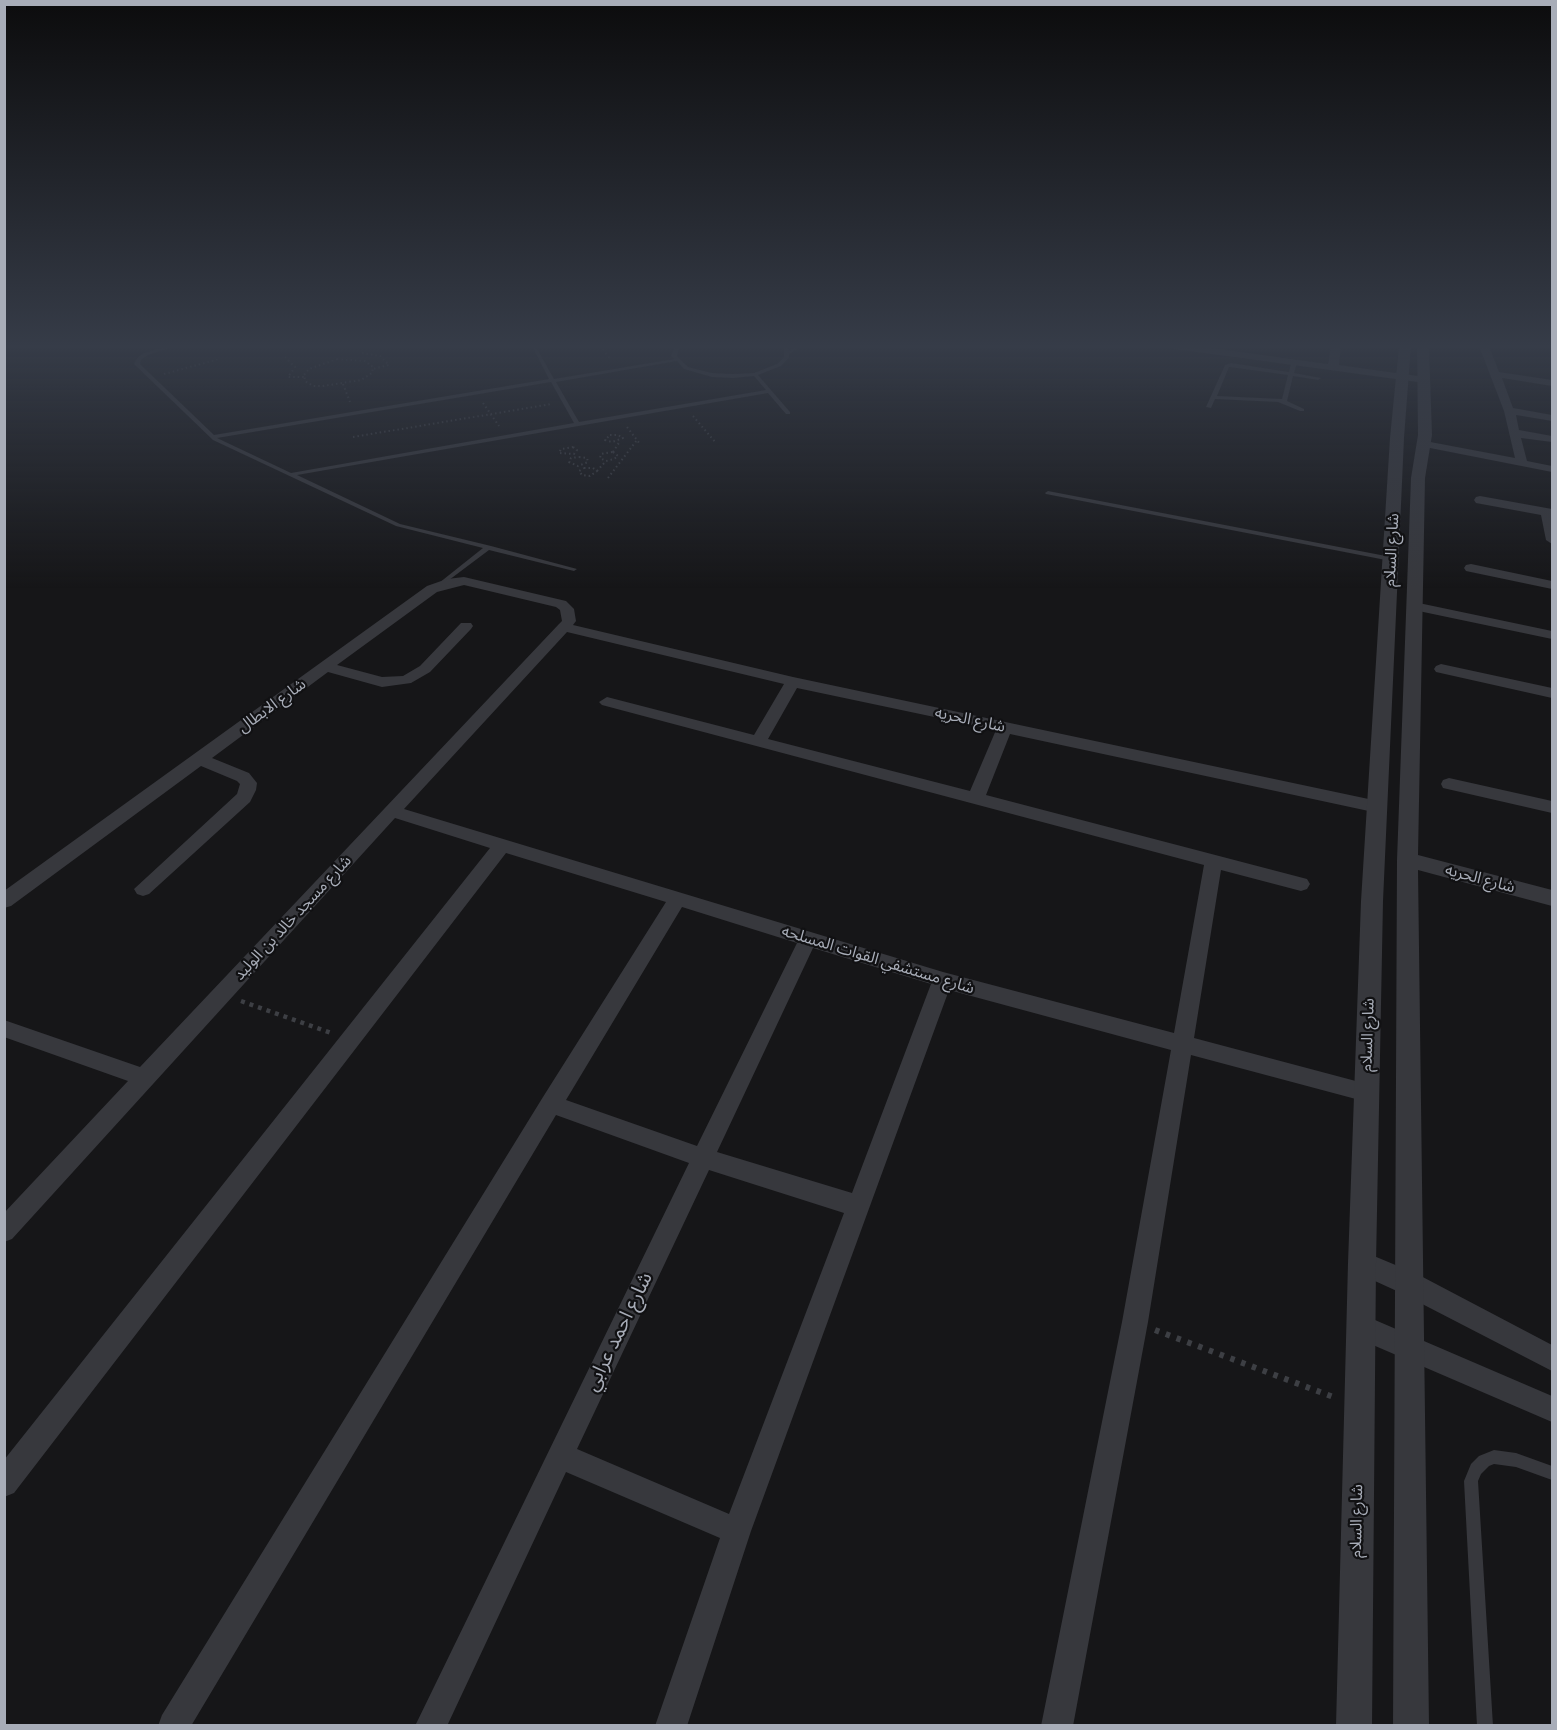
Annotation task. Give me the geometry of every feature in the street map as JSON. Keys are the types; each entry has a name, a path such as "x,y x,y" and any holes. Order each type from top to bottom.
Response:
{"street":[{"name":"شارع السلام","path":"1400,427 1397,438 1407,476 1414,606 1407,860 1412,1725"},
{"name":"شارع السلام","path":"1354,1725 1362,1263 1372,901 1391,559 1407,476 1425,444 1422,427"},
{"path":"1512,427 1522,463"},
{"path":"1514,434 1552,439"},
{"path":"1425,444 1552,469"},
{"path":"1480,500 1550,512 1552,540"},
{"path":"1471,568 1552,585"},
{"name":"شارع الابطال","path":"4,901 327,667 422,594 441,584 464,581 561,604 570,615 564,627"},
{"path":"1414,606 1552,635"},
{"path":"327,667 382,681 406,680 425,669 466,626"},
{"name":"شارع الحريه","path":"564,627 793,682 1378,807"},
{"name":"شارع مسجد خالد بن الوليد","path":"4,1231 221,994 394,812 564,627"},
{"path":"1441,669 1552,693"},
{"path":"757,742 793,682"},
{"path":"607,702 1301,884"},
{"path":"976,798 1005,727"},
{"path":"142,889 244,798 248,790 249,783 243,777 199,759"},
{"path":"1449,784 1552,807"},
{"name":"شارع مستشفي القوات المسلحه","path":"394,812 943,981 1366,1093"},
{"path":"4,1483 502,845"},
{"path":"1057,1725 1135,1322 1214,860"},
{"name":"شارع الحريه","path":"1407,860 1552,898"},
{"path":"173,1725 678,899"},
{"name":"شارع احمد عرابي","path":"430,1725 808,939"},
{"path":"671,1725 737,1532 943,981"},
{"path":"4,1028 144,1078"},
{"path":"551,1104 703,1158 858,1206"},
{"path":"1362,1263 1408,1283 1552,1358"},
{"path":"1361,1326 1552,1409"},
{"path":"560,1456 737,1532"}],"lane":[{"path":"202,427 212,437 398,525 574,568"},
{"path":"212,437 273,427"},
{"path":"293,474 562,427"},
{"path":"1048,493 1391,559"},
{"path":"441,584 489,548"},
{"path":"1485,1725 1471,1481 1476,1469 1484,1461 1494,1457 1516,1460 1552,1473"}],"path":[{"path":"353,437 415,427"},
{"path":"500,427 507,437"},
{"path":"627,427 640,444"},
{"path":"702,427 716,443"},
{"path":"613,452 623,438 610,435 605,438 612,442 620,441"},
{"path":"608,478 637,440"},
{"path":"597,471 593,468 583,467 570,464 569,460 574,456 577,450 573,447 559,451 562,455 574,456 584,457 589,460 583,467 579,474 585,476 594,475 606,461 623,458"},
{"path":"613,452 617,458"},
{"path":"606,461 599,456 613,452"},
{"path":"221,994 350,1040"},
{"path":"1135,1322 1359,1407"}]}
